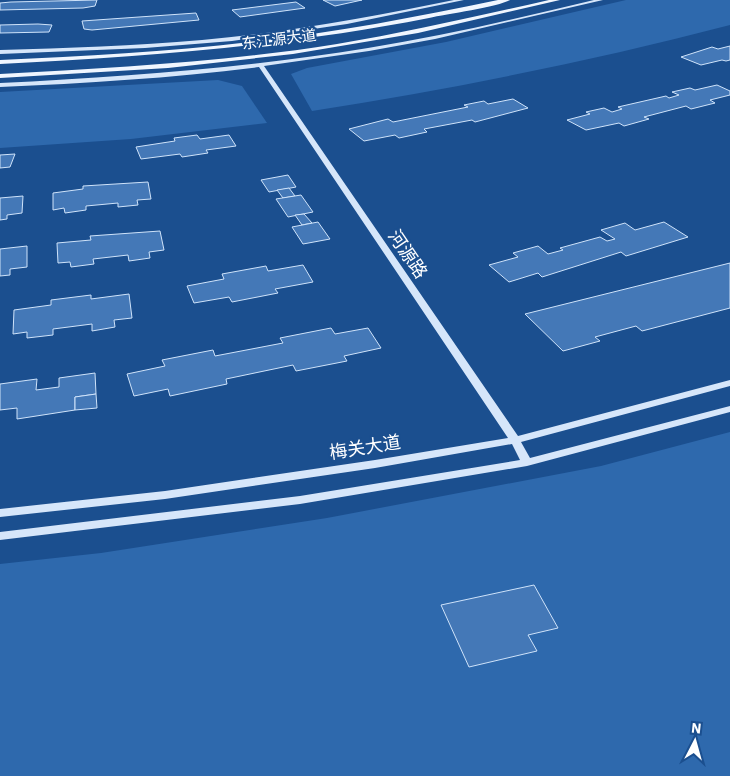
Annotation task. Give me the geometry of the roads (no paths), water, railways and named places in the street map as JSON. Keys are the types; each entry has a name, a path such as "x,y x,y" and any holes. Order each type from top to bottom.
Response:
{"main road":[{"name":"东江源大道","path":"0,62 184,51 286,40 389,25 507,0"},
{"name":"东江源大道","path":"0,76 119,69 261,56 336,46 557,0"}],"street":[{"path":"0,52 119,47 231,39 365,19 461,0"},
{"path":"0,85 123,79 261,66 411,42 600,0"},
{"name":"河源路","path":"261,66 527,462"},
{"name":"梅关大道","path":"0,513 165,494 375,464 514,440 730,383"},
{"path":"0,536 300,500 527,462 730,409"}]}
